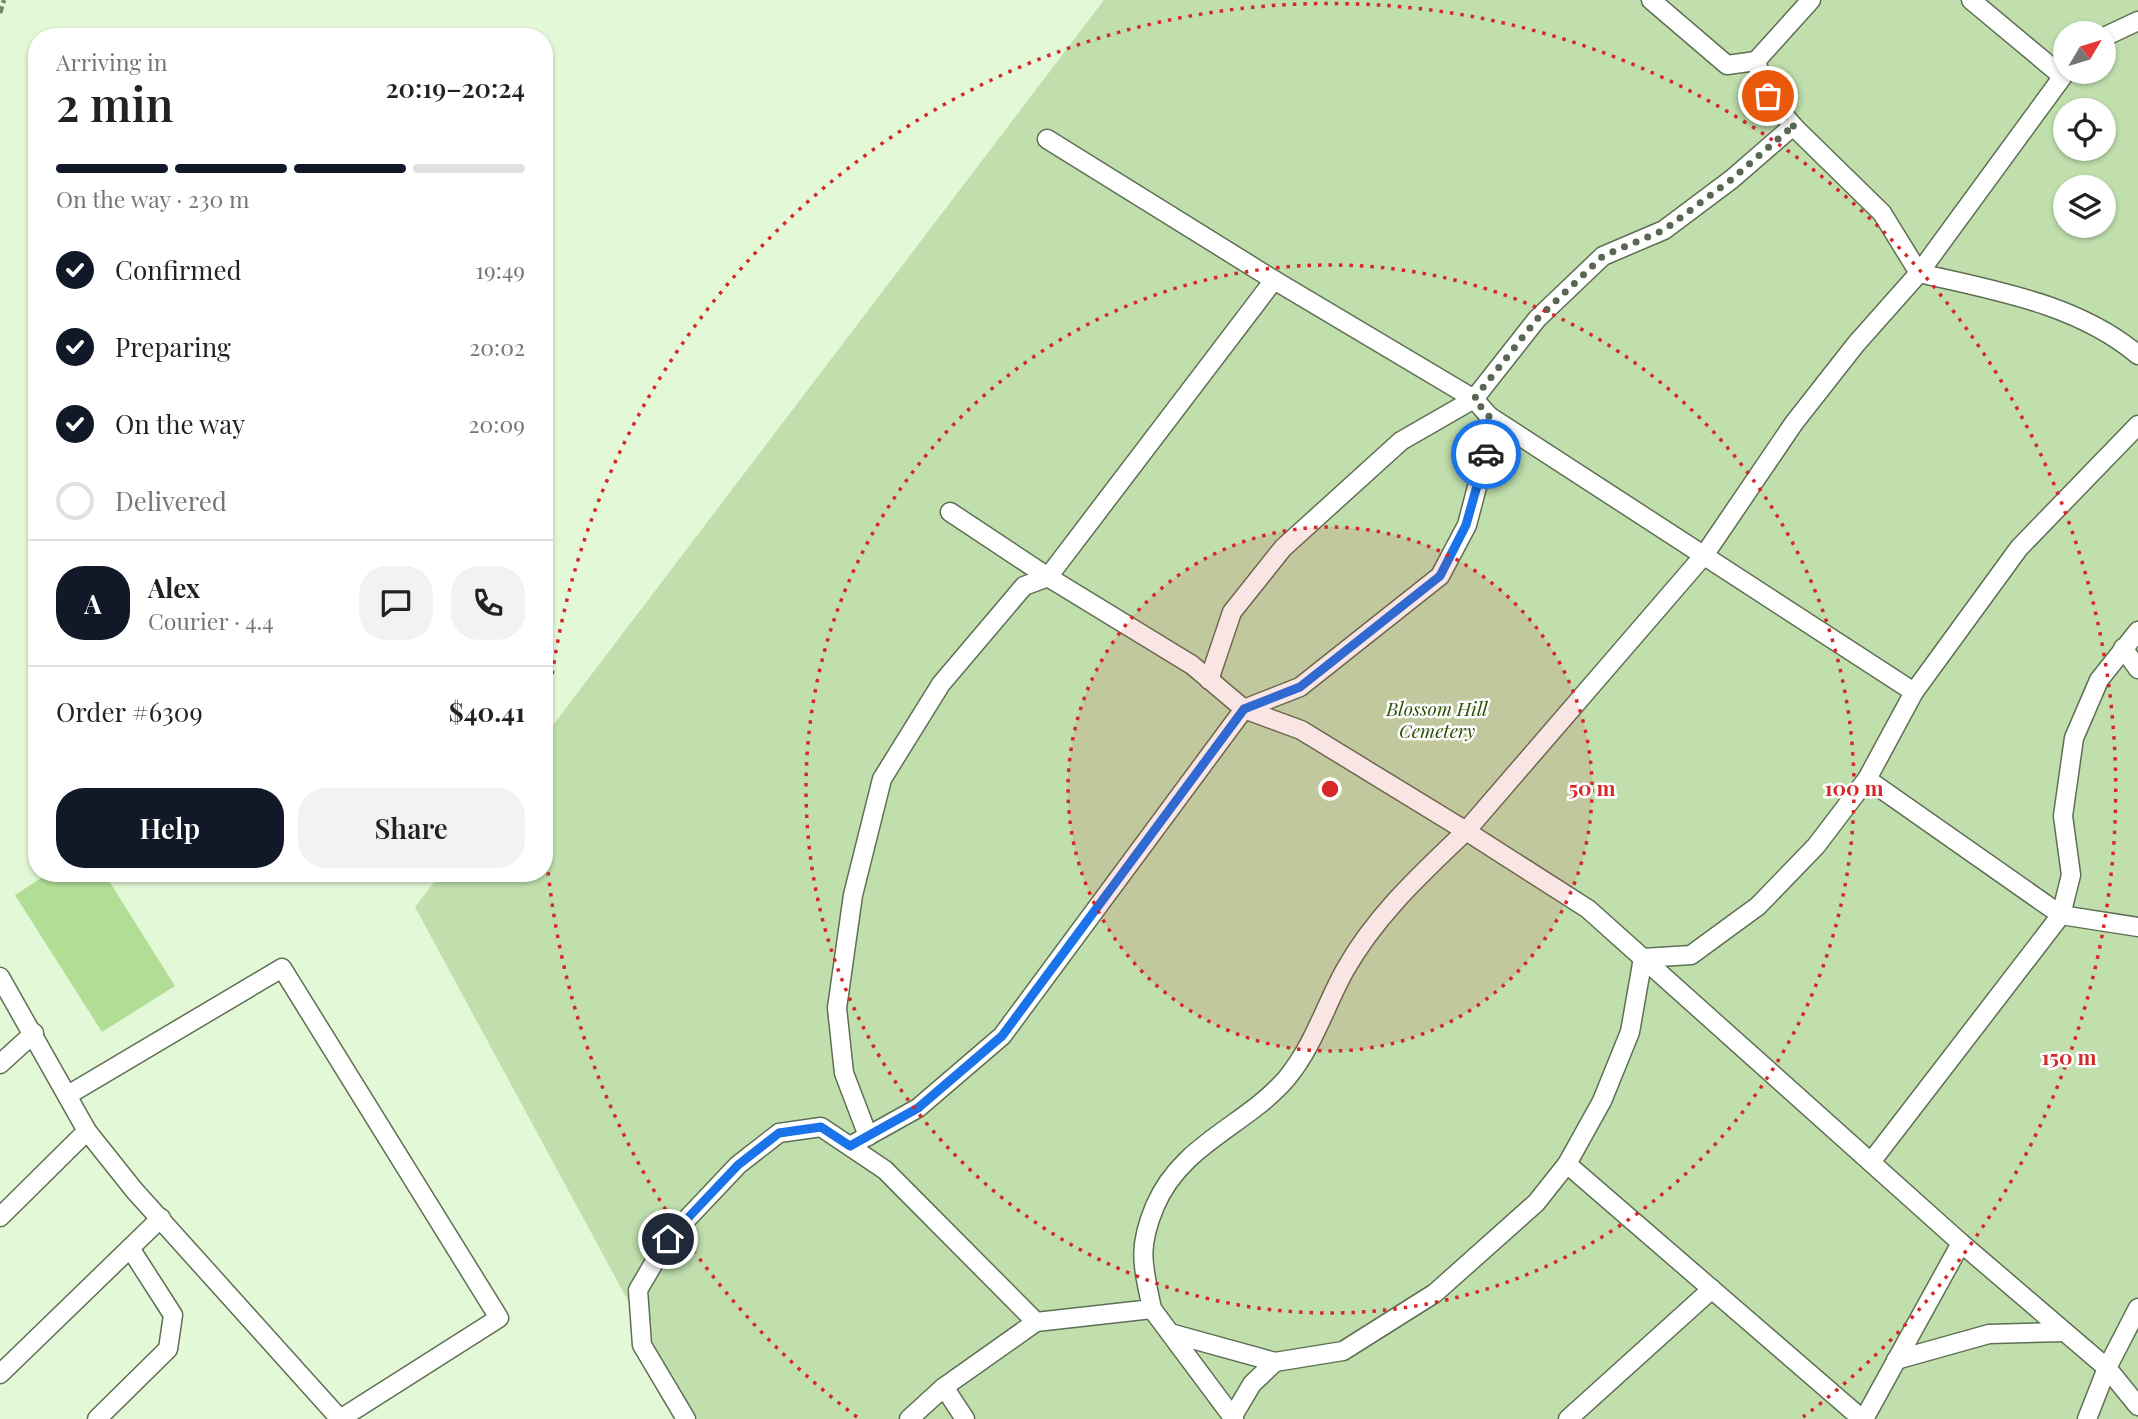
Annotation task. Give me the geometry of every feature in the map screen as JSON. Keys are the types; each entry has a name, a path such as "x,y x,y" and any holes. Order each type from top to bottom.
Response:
{"lane":[{"path":"1651,0 1727,65 1756,61 1811,0"},
{"path":"1971,0 2053,65"},
{"path":"2116,31 2138,21"},
{"path":"1756,61 1768,96 1795,128 1882,213 1919,273 2020,296 2116,336 2138,355"},
{"path":"1275,1362 1252,1384 1233,1418 1152,1309 1140,1254 1155,1205 1180,1164 1286,1079 1317,1032 1345,971 1388,906 1466,831 1705,554 1794,423 1856,344 1919,273 2057,84"},
{"path":"1209,680 1232,612 1283,548 1401,441 1474,399 1537,319 1603,256 1664,230 1732,179 1793,126 1795,128"},
{"path":"1047,139 1274,280 1474,399 1489,416 1914,692"},
{"path":"867,1136 844,1073 837,1008 853,895 882,779 941,684 1024,586 1048,577 1274,280"},
{"path":"850,1146 918,1108 1002,1036 1244,709 1300,687 1440,576 1466,525 1488,449 1489,416"},
{"path":"1643,958 1691,955 1758,906 1816,846 1867,779 1914,692 2019,548 2138,425"},
{"path":"950,512 1048,577 1192,665 1244,709 1301,730 1588,909 1961,1243 2107,1368 2138,1406"},
{"path":"1871,1162 2061,915 2071,875 2063,816 2074,738 2099,680 2138,631"},
{"path":"2123,648 2138,668"},
{"path":"1867,779 2061,915 2138,927"},
{"path":"1170,1333 1275,1362 1343,1351 1435,1293 1536,1203 1567,1164 1602,1101 1630,1032 1643,958"},
{"path":"0,976 87,1131 134,1190 340,1419 499,1318 282,968 68,1095"},
{"path":"0,1064 34,1033"},
{"path":"686,1419 642,1345 638,1290 668,1239 738,1165 779,1133 821,1127 885,1170 1036,1322"},
{"path":"0,1216 87,1131"},
{"path":"1567,1164 1863,1419 1961,1243"},
{"path":"0,1374 161,1218"},
{"path":"97,1419 168,1349 173,1315 130,1248"},
{"path":"1568,1419 1712,1289"},
{"path":"2087,1419 2107,1368 2138,1308"},
{"path":"909,1419 944,1387 1036,1322 1152,1309"},
{"path":"1896,1360 1989,1334 2064,1332"},
{"path":"944,1387 965,1419"}],"path":[{"path":"0,13 4,0"}],"green space":[{"name":"Blossom Hill Cemetery","path":"1104,0 2138,0 2138,1419 692,1419 415,907 434,882 553,882 553,725"}],"building":[{"path":"35,882 110,882 175,986 102,1032 15,895"}],"way so far":[{"path":"1486,454 1489,416 1474,399 1537,319 1603,256 1664,230 1732,179 1793,126 1795,128 1768,96"}],"route":[{"path":"668,1239 738,1165 779,1133 821,1127 850,1146 918,1108 1002,1036 1244,709 1300,687 1440,576 1466,525 1486,454"}]}
